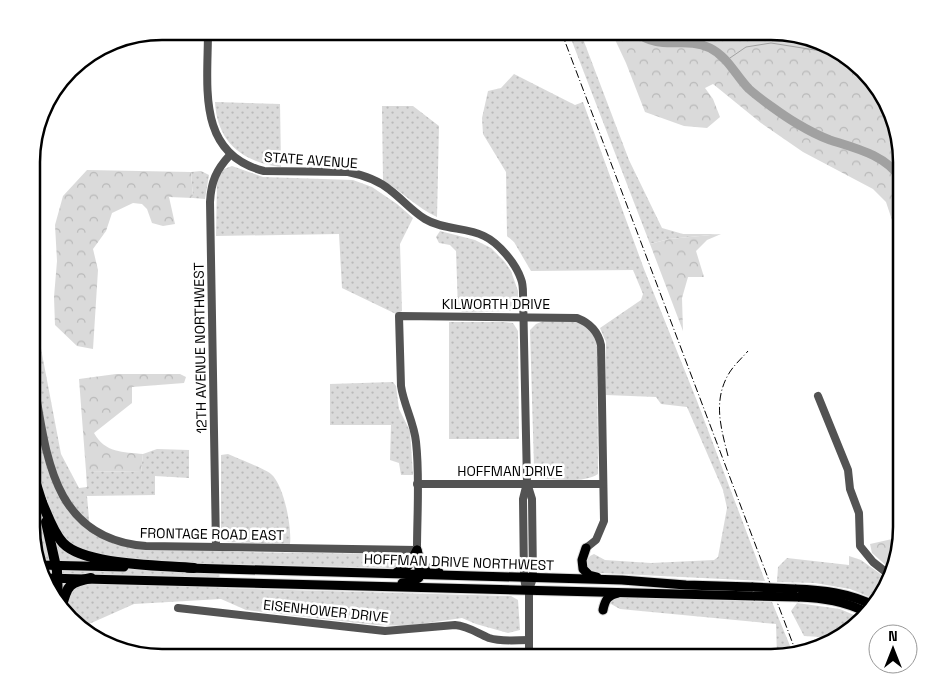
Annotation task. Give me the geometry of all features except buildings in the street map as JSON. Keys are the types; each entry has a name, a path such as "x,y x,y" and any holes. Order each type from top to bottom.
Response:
{"highway":[{"path":"40,498 56,566 58,590"},
{"path":"40,498 58,536 67,546 80,554 112,561 194,568"},
{"path":"64,599 69,586 78,580 91,578"}],"main road":[{"path":"586,548 582,564 585,572 597,577 622,580"},
{"path":"390,574 400,572 408,566 418,553"},
{"path":"340,585 411,582 416,580 419,574 418,553"},
{"path":"418,553 423,565 429,569 456,575"},
{"name":"HOFFMAN DRIVE NORTHWEST","path":"46,565 622,580 754,592"},
{"name":"HOFFMAN DRIVE NORTHWEST","path":"51,578 586,592 836,592 867,602"},
{"path":"586,592 597,597 602,604 603,610 609,596 621,592"},
{"name":"HOFFMAN DRIVE NORTHWEST","path":"797,593 831,600 860,610"}],"street":[{"name":"STATE AVENUE","path":"208,40 209,112 212,126 230,155 252,168 264,171 348,172 360,174 390,190 413,211 427,220 439,225 484,236 497,245 521,280 524,317 527,483 532,499 528,578 529,649"},
{"name":"12TH AVENUE NORTHWEST","path":"216,546 210,202 214,176 230,155"},
{"name":"KILWORTH DRIVE","path":"417,484 415,432 405,407 401,386 399,316 572,317 583,320 590,325 601,345 603,484"},
{"path":"818,396 848,470 849,485 859,513 860,546 873,562 885,571"},
{"name":"FRONTAGE ROAD EAST","path":"40,417 46,450 55,482 66,503 84,522 108,537 127,544 418,553"},
{"name":"HOFFMAN DRIVE","path":"417,484 603,484"},
{"path":"417,484 418,553"},
{"path":"586,548 596,540 602,526 603,484"},
{"name":"EISENHOWER DRIVE","path":"178,608 385,631 456,625 470,628 489,638 529,640"}],"green space":[{"path":"571,40 583,40 629,160 662,228 683,234 721,234 669,239 650,244"},
{"path":"615,40 779,40 810,46 839,61 863,81 877,101 889,130 893,154 893,223 886,202 873,189 803,152 761,123 713,84 705,88 713,99 720,117 707,128 684,126 645,112"},
{"path":"514,74 575,105 583,102 644,269 697,401 765,581 600,573 590,571 585,563 594,554 605,560 651,563 714,560 718,557 727,508 723,490 687,407 661,404 656,397 606,395 606,342 600,328 641,300 643,294 633,270 531,271 514,242 507,236 506,172 483,134 482,118 488,91 501,88"},
{"path":"215,102 280,104 281,167 255,160 234,148 226,139 221,128"},
{"path":"382,106 413,106 439,126 437,217 383,181"},
{"path":"232,166 263,177 353,180 372,187 397,204 413,218 400,244 402,311 396,314 342,288 339,234 216,236 217,180 224,169"},
{"path":"87,170 191,172 193,198 169,197 175,224 163,226 152,223 147,209 142,204 133,203 112,213 106,231 93,249 98,270 93,349 77,346 55,325 54,297 57,261 55,225 63,196"},
{"path":"201,171 209,175 205,199 193,198 191,172"},
{"path":"440,231 475,240 491,248 504,261 511,271 518,291 518,300 513,311 463,312 458,310 456,251 450,245 439,243 436,237"},
{"path":"721,234 707,240 696,251 704,277 688,277 682,298 683,331 650,244 669,239"},
{"path":"548,319 571,320 583,324 593,333 597,341 598,474 585,479 539,478 534,467 530,330 536,324"},
{"path":"449,322 513,323 518,331 519,439 449,439"},
{"path":"40,343 61,454 79,488 87,487 86,471 141,472 143,454 157,449 189,450 189,478 155,476 155,495 87,496 90,530 114,543 238,552 402,554 407,556 407,562 400,568 219,564 220,588 511,596 518,600 520,630 508,633 462,618 407,626 376,625 246,610 221,599 134,604 89,624 76,613 61,595 49,574 42,551 40,535"},
{"path":"116,374 180,374 186,377 184,383 132,387 132,403 94,433 98,440 109,448 122,452 143,454 141,472 86,471 79,379"},
{"path":"393,382 396,386 399,409 410,431 413,475 401,475 399,463 390,460 391,425 330,425 330,384"},
{"path":"228,454 268,472 276,480 286,507 290,528 290,544 224,542 221,537 221,455"},
{"path":"893,539 887,566 872,553 870,544"},
{"path":"849,556 861,560 883,576 871,597 850,589 815,583 777,582 778,567 787,558 849,565"},
{"path":"616,597 772,602 791,648 777,649 776,624 620,609 611,604 611,600"},
{"path":"797,603 840,609 855,615 845,624 823,637 804,636 791,611"}],"waterway":[{"path":"651,40 663,43 700,44 710,48 722,56 749,89 778,112 830,140 879,158 893,169"},
{"path":"727,60 746,47 771,43 820,51"}],"railway":[{"path":"564,40 794,647"},
{"path":"728,456 720,415 721,395 723,385 730,372 748,351"}]}
